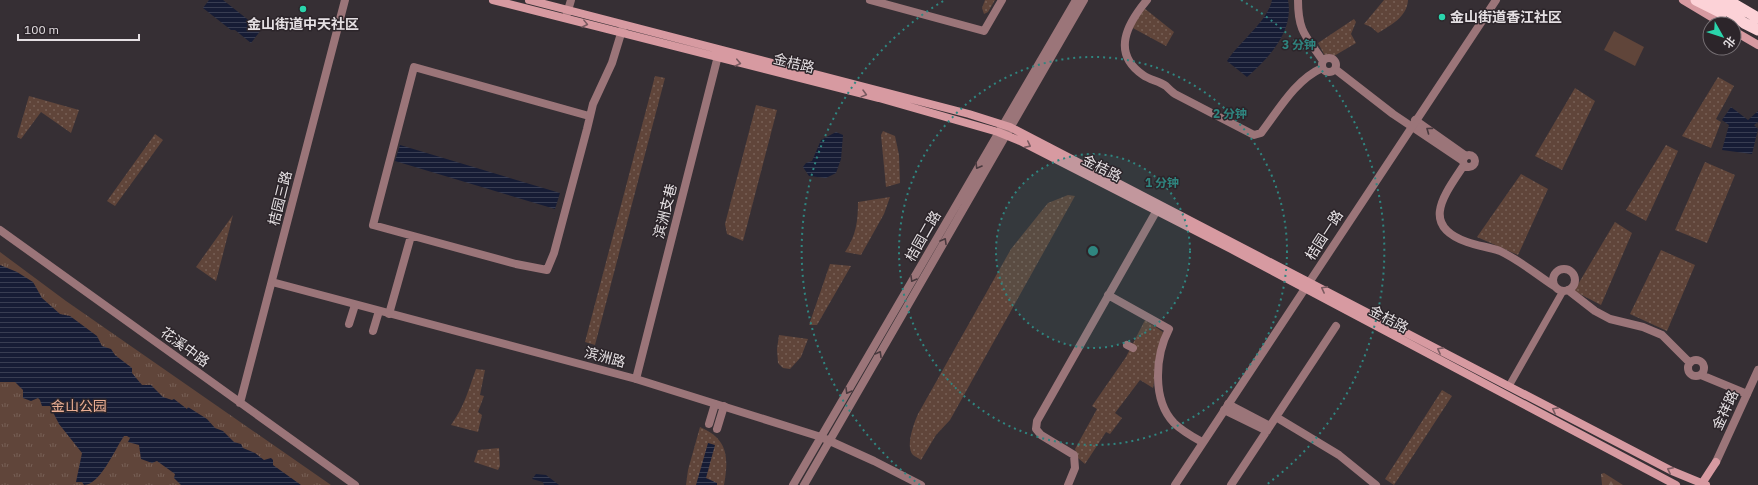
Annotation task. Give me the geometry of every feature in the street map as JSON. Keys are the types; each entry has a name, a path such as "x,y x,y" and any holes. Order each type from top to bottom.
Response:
{"highway":[{"path":"1696,0 1758,30"},
{"path":"1714,0 1744,23"},
{"path":"1727,0 1758,18"}],"main road":[{"name":"金桔路","path":"493,0 817,82 1002,133 1157,210 1676,485"},
{"path":"529,0 541,1 568,10 1006,125 1309,281 1672,471 1704,485"},
{"path":"1683,0 1710,16"},
{"path":"1742,36 1758,45"},
{"name":"金祥路","path":"1704,485 1716,462"}],"street":[{"name":"桔园三路","path":"240,403 345,0"},
{"path":"566,19 571,0"},
{"path":"870,0 984,31 1002,0"},
{"name":"桔园二路","path":"804,485 1076,0"},
{"name":"桔园二路","path":"1006,125 1084,0"},
{"path":"1147,0 1131,22 1124,39 1125,50 1132,64 1143,75 1165,85 1175,94 1254,135 1261,133 1278,110 1328,57 1333,58 1336,62 1335,68"},
{"path":"1298,0 1299,20 1302,31 1328,72 1335,68"},
{"name":"桔园一路","path":"1175,485 1413,123 1496,0"},
{"path":"538,12 541,1"},
{"path":"589,116 414,67 373,226 510,263 547,270 554,253 589,116 612,63 624,24"},
{"name":"滨洲支巷","path":"636,378 720,49"},
{"path":"1335,68 1464,161 1440,205 1439,217 1442,225 1463,241 1492,248 1508,256 1554,286 1566,290 1595,311 1610,319 1643,327 1662,335 1690,363 1688,369 1690,374 1695,376 1701,375 1747,394"},
{"name":"桔园二路","path":"793,485 1002,133"},
{"path":"1068,485 1075,468 1074,455 1041,435 1036,426 1108,295 1157,210"},
{"name":"花溪中路","path":"0,230 355,485"},
{"path":"390,314 412,236"},
{"path":"1509,386 1566,290 1573,286 1575,279 1572,272 1566,268 1556,272 1553,278 1554,286"},
{"name":"滨洲路","path":"272,282 636,378 821,437 921,485"},
{"path":"1108,295 1168,330 1163,343 1158,378 1160,395 1165,409 1175,424 1202,442"},
{"path":"349,324 354,304"},
{"path":"373,331 379,311"},
{"path":"1231,485 1336,326"},
{"name":"金祥路","path":"1716,462 1758,370"},
{"path":"709,424 719,405"},
{"path":"717,428 719,405"},
{"path":"1226,407 1269,428"},
{"path":"1276,416 1339,455 1376,485"}],"green space":[{"path":"985,0 995,0 988,12 984,14 982,8"},
{"path":"1384,0 1408,0 1405,11 1398,20 1378,33 1371,27 1364,24"},
{"path":"1144,8 1174,32 1166,46 1131,27"},
{"path":"1354,19 1356,22 1351,34 1356,43 1334,56 1330,54 1325,56 1318,43"},
{"path":"1614,31 1644,47 1635,66 1604,50"},
{"path":"655,76 665,78 595,345 585,342"},
{"path":"1718,77 1734,86 1716,119 1721,122 1711,148 1682,136"},
{"path":"1575,88 1595,101 1562,170 1535,156"},
{"path":"29,96 79,110 71,133 41,112 21,139 17,137"},
{"path":"756,105 777,110 743,241 727,234 725,224"},
{"path":"883,131 895,136 899,155 900,183 886,187 881,135"},
{"path":"155,134 163,140 115,206 107,201"},
{"path":"1666,145 1678,151 1646,221 1626,210"},
{"path":"1705,162 1735,175 1707,243 1675,230"},
{"path":"1521,174 1548,189 1518,255 1477,237"},
{"path":"1068,195 1075,196 950,420 936,435 921,460 913,455 910,446 914,423 918,414 1011,249 1048,203"},
{"path":"890,197 884,214 861,255 845,252 852,240 856,228 858,202"},
{"path":"233,215 216,281 196,267"},
{"path":"1615,222 1632,233 1601,305 1574,291"},
{"path":"1661,250 1695,265 1667,331 1630,314"},
{"name":"金山公园","path":"0,252 66,301 331,485 0,485"},
{"path":"830,264 851,266 817,325 809,325"},
{"path":"1145,320 1163,332 1153,388 1140,380 1115,413 1122,418 1110,434 1106,432 1085,464 1078,458 1075,449 1097,409 1092,406 1126,357"},
{"path":"779,335 808,339 801,357 790,369 783,368 778,363 777,349"},
{"path":"476,369 485,370 480,395 484,396 478,412 482,415 478,432 451,425 463,404"},
{"path":"1442,390 1452,396 1394,485 1385,479"},
{"path":"700,427 716,437 724,450 726,458 726,475 724,485 686,485 688,470"},
{"path":"499,448 500,466 498,470 474,462 478,450"},
{"path":"1604,473 1623,485 1602,485 1601,474"}],"water":[{"path":"209,0 223,0 261,30 251,43 235,30 231,30 203,8"},
{"path":"1272,0 1288,0 1289,11 1287,22 1278,43 1264,61 1247,77 1227,61 1265,16"},
{"path":"1731,107 1748,120 1758,111 1758,122 1754,125 1758,129 1752,154 1722,150 1729,125 1722,120"},
{"path":"836,132 843,135 841,159 836,173 826,178 809,176 803,167 806,163 812,161 821,140"},
{"path":"400,145 560,193 555,209 395,161"},
{"name":"金山公园","path":"0,265 17,272 33,282 42,298 60,314 70,316 97,336 102,346 111,349 115,355 132,368 132,373 142,385 151,385 163,397 172,400 174,399 187,409 188,407 207,419 215,428 223,431 234,442 241,444 243,448 255,453 264,460 271,458 273,460 273,465 301,485 181,485 174,478 175,474 157,461 152,463 141,459 139,445 128,442 130,438 127,436 124,436 107,465 96,479 84,485 82,482 76,482 82,453 59,424 50,406 42,406 38,398 31,401 23,398 23,390 15,382 0,382"},
{"path":"708,443 715,445 706,478 717,483 717,485 696,485"},
{"path":"536,474 546,475 559,485 544,485 543,482 532,479"}],"place":[{"name":"金山街道中天社区","path":"303,9"},
{"name":"金山街道香江社区","path":"1442,17"}]}
